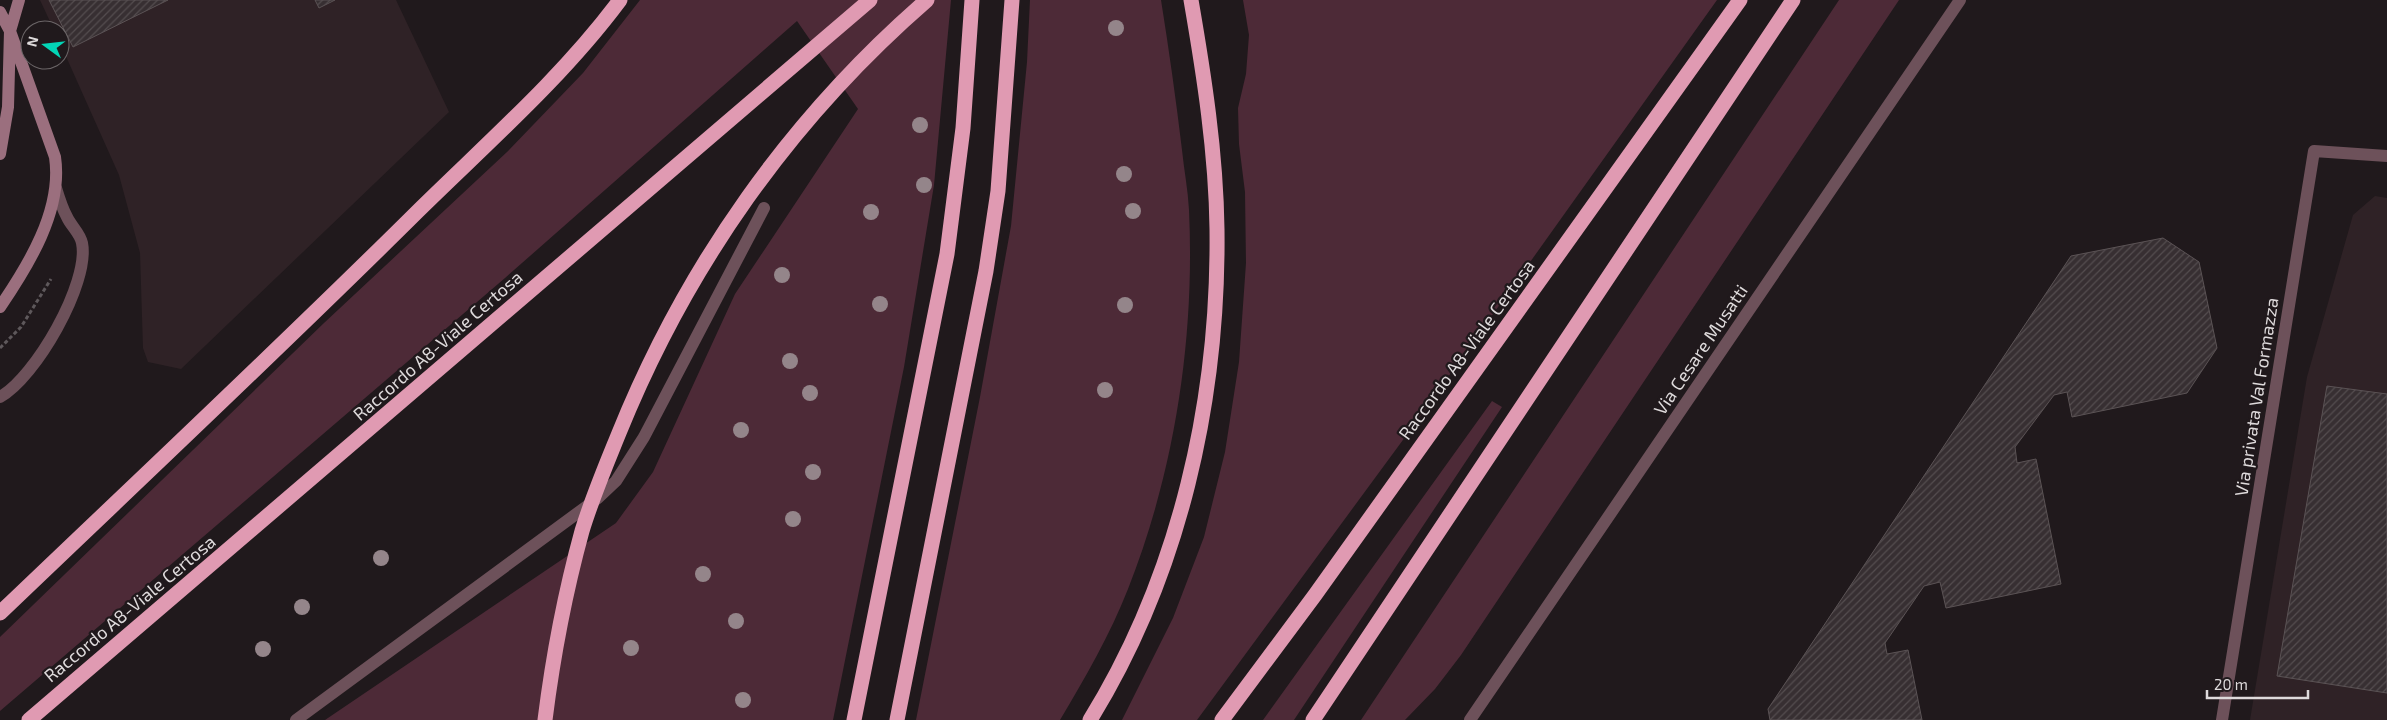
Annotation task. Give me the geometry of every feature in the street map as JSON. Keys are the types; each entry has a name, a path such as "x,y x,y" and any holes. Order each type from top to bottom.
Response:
{"highway":[{"path":"0,613 327,300 549,82 604,21 620,0"},
{"name":"Raccordo A8-Viale Certosa","path":"29,720 870,0"},
{"path":"545,720 561,619 583,530 605,467 661,339 730,220 768,168 820,104 882,39 927,0"},
{"path":"854,720 947,254 963,128 972,0"},
{"path":"897,720 986,271 998,191 1012,0"},
{"path":"1090,720 1128,652 1162,567 1182,504 1196,450 1206,395 1213,338 1217,228 1214,174 1204,74 1191,0"},
{"name":"Raccordo A8-Viale Certosa","path":"1222,720 1326,579 1740,0"},
{"path":"1313,720 1793,0"}],"main road":[{"path":"0,154 8,106 10,31 19,0"},
{"path":"0,12 10,31 55,158 56,188 46,221 29,260 0,307"}],"street":[{"name":"Via Cesare Musatti","path":"1470,720 1960,0"},
{"name":"Via privata Val Formazza","path":"2222,720 2314,151 2387,156"},
{"path":"0,397 14,387 46,348 77,285 83,254 82,241 66,217 56,188"},
{"path":"296,720 598,498 616,481 644,437 764,208"}],"path":[{"path":"0,348 21,327 51,279"}],"shaded area":[{"path":"40,0 396,0 449,112 181,369 148,362 143,348 140,253 119,175 70,65 70,20 49,20"},
{"path":"640,0 951,0 934,185 904,367 833,720 325,720 616,523 653,472 735,294 858,109 797,21 505,278 0,711 0,637 324,323 507,152 583,73"},
{"path":"1030,0 1161,0 1189,210 1189,306 1185,355 1178,403 1170,451 1158,498 1128,589 1105,640 1060,720 916,720 980,397 1011,226 1027,62"},
{"path":"1243,0 1717,0 1411,429 1197,720 1122,720 1173,618 1204,537 1225,452 1239,362 1246,263 1245,192 1239,144 1238,108 1246,74 1249,35"},
{"path":"1839,0 1899,0 1461,655 1435,689 1405,720 1361,720"},
{"path":"2375,196 2387,198 2387,720 2250,720 2307,377 2353,215"},
{"path":"1492,401 1502,407 1294,720 1263,720"}],"building":[{"path":"49,0 168,0 73,47 70,41 70,20 59,20"},
{"path":"315,0 335,0 319,8"},
{"path":"2163,238 2199,262 2217,348 2187,393 2072,417 2067,392 2054,395 2015,447 2017,463 2036,459 2061,584 1946,608 1940,582 1924,586 1885,643 1887,654 1908,650 1922,720 1770,720 1768,709 2071,256"},
{"path":"2327,386 2387,394 2387,693 2277,676"}]}
